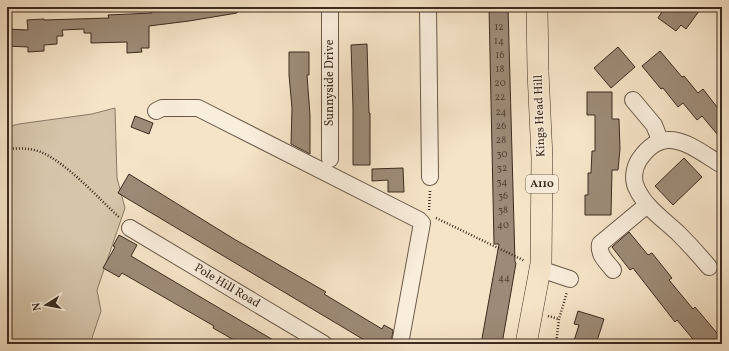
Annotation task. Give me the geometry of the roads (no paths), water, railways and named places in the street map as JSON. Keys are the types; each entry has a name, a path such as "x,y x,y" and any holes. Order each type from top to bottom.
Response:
{"main road":[{"name":"Kings Head Hill","path":"526,344 541,268 542,158 537,7"}],"street":[{"name":"Sunnyside Drive","path":"330,7 330,159"},
{"path":"428,7 430,177"},
{"path":"632,100 654,125 660,140"},
{"path":"156,111 162,108 198,108 420,220 422,223 400,344"},
{"path":"709,267 678,233 651,209 636,188 634,176 636,164 641,157 660,140 668,139 692,146 722,165"},
{"path":"613,270 601,254 599,248 600,244 651,209"},
{"name":"Pole Hill Road","path":"130,228 324,344"},
{"path":"541,268 570,279"}]}
